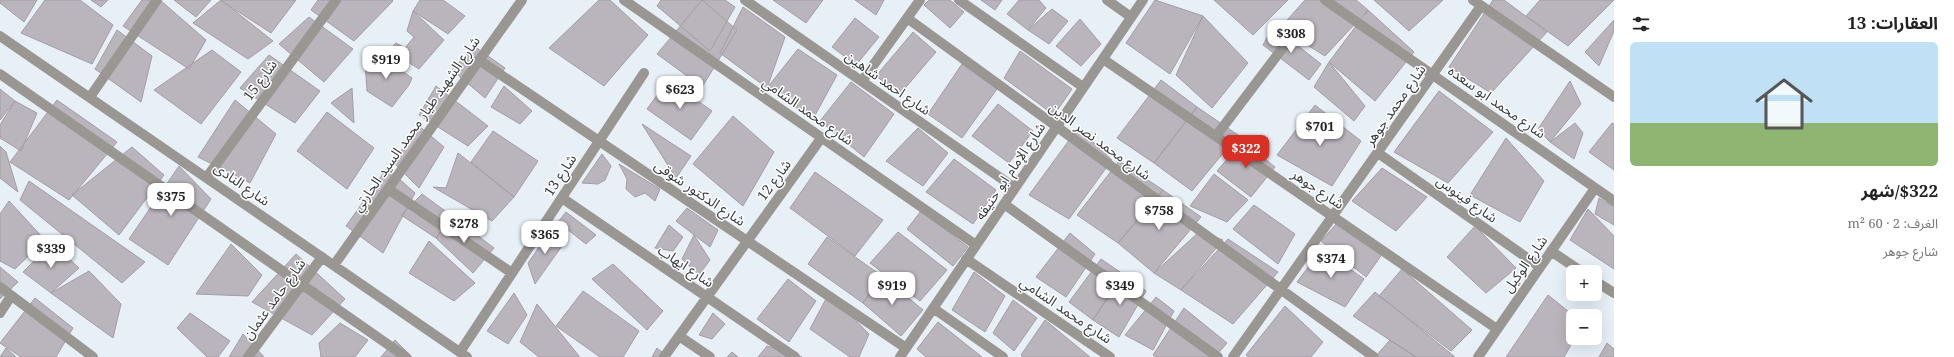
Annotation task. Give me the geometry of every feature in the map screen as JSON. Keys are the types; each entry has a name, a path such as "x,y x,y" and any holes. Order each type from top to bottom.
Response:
{"street":[{"path":"90,97 157,0"},
{"name":"شارع 15","path":"206,177 336,0"},
{"name":"شارع الشهيد طيار محمد السيد الحارتي","path":"334,265 522,0"},
{"name":"شارع محمد الشامي","path":"624,0 976,245"},
{"name":"شارع احمد شاهين","path":"745,0 1015,188"},
{"path":"862,82 920,0"},
{"path":"959,0 1083,87"},
{"path":"1107,0 1131,17"},
{"name":"شارع الإمام ابو حنيفه","path":"903,353 1143,0"},
{"name":"شارع محمد ابو سعده","path":"1325,0 1614,201"},
{"path":"1473,0 1614,97"},
{"name":"شارع محمد جوهر","path":"1233,357 1482,6"},
{"name":"شارع محمد نصر الدين","path":"907,18 1374,357"},
{"path":"1216,136 1294,33"},
{"name":"شارع النادى","path":"0,36 463,354"},
{"name":"شارع جوهر","path":"1103,59 1498,328"},
{"name":"شارع الدكتور شوقى","path":"479,60 747,241 903,353"},
{"name":"شارع 13","path":"463,354 512,273 644,73"},
{"path":"0,74 406,357"},
{"name":"شارع 12","path":"664,357 822,137"},
{"name":"شارع فينوس","path":"1378,153 1540,267"},
{"name":"شارع الوكيل","path":"1478,357 1595,188"},
{"path":"388,189 512,273"},
{"name":"شارع ايهاب","path":"562,198 795,357"},
{"path":"1004,204 1218,357"},
{"path":"1551,251 1572,265"},
{"name":"شارع حامد عثمان","path":"248,357 322,257"},
{"name":"شارع محمد الشامي","path":"966,259 1110,357"},
{"path":"1602,285 1614,293"},
{"path":"0,287 94,357"},
{"path":"0,313 11,296"},
{"path":"933,308 1003,357"},
{"path":"679,336 710,357"}],"building":[{"path":"0,0 37,0 24,22 0,3"},
{"path":"45,0 80,0 113,25 92,64 21,33"},
{"path":"91,0 108,0 101,7"},
{"path":"142,0 160,0 206,40 189,69 123,26"},
{"path":"174,0 211,0 196,17"},
{"path":"220,0 296,0 271,33"},
{"path":"221,0 273,41 248,59 193,23"},
{"path":"318,0 393,1 354,41 311,10"},
{"path":"420,0 443,0 465,16 448,34 413,11"},
{"path":"599,0 610,0 648,35 604,86 549,48"},
{"path":"661,0 725,0 735,7 710,51 657,6"},
{"path":"702,0 737,30 702,87 657,54"},
{"path":"773,0 823,0 806,23"},
{"path":"855,0 884,0 876,15"},
{"path":"929,0 950,0 964,12 950,28 924,5"},
{"path":"981,0 1002,0 995,10"},
{"path":"1019,0 1039,0 1046,8 1028,30 1007,14"},
{"path":"1155,0 1203,16 1170,74 1126,43"},
{"path":"1214,0 1288,0 1253,35"},
{"path":"1305,0 1356,0 1368,10 1325,56 1280,28"},
{"path":"1374,0 1443,0 1409,31"},
{"path":"1493,0 1504,0 1547,32 1491,93 1449,67"},
{"path":"1540,0 1614,0 1568,46 1526,16"},
{"path":"743,7 785,37 767,88 720,53"},
{"path":"1052,9 1068,21 1049,44 1028,30"},
{"path":"1368,10 1414,52 1375,101 1329,62"},
{"path":"413,11 444,40 419,69 389,50 396,43 405,48 414,37 407,31"},
{"path":"1203,16 1248,63 1212,108 1176,75"},
{"path":"309,17 353,49 324,82 279,44"},
{"path":"855,18 879,37 856,65 832,47"},
{"path":"1080,19 1101,44 1081,66 1056,46"},
{"path":"1614,20 1614,31 1599,66 1585,52"},
{"path":"1273,26 1321,64 1309,80 1263,45"},
{"path":"117,30 152,56 141,102 95,69"},
{"path":"913,32 936,52 900,94 876,76"},
{"path":"474,46 505,68 485,98 452,70"},
{"path":"798,49 837,75 813,119 767,88"},
{"path":"212,50 241,72 201,124 154,90"},
{"path":"1020,51 1072,89 1054,115 1004,78"},
{"path":"379,53 380,65 385,59 412,78 409,85 392,107 367,91 365,61"},
{"path":"269,55 320,91 295,123 240,88"},
{"path":"1329,62 1365,106 1354,121 1314,87"},
{"path":"962,64 997,89 962,138 928,114"},
{"path":"668,80 712,111 691,140 647,109"},
{"path":"1161,80 1197,107 1154,163 1117,138"},
{"path":"1570,81 1581,104 1550,142 1538,129"},
{"path":"851,82 894,114 864,157 820,121"},
{"path":"436,86 488,126 468,146 419,115"},
{"path":"504,86 532,111 520,124 491,107"},
{"path":"352,88 354,123 331,103"},
{"path":"0,89 15,101 0,120"},
{"path":"1439,91 1493,132 1448,183 1394,152"},
{"path":"57,100 117,142 69,200 10,162"},
{"path":"235,100 276,134 250,183 198,157"},
{"path":"15,101 37,113 21,151 0,138 0,125"},
{"path":"998,104 1033,131 1009,163 972,136"},
{"path":"1315,105 1361,141 1332,186 1277,155"},
{"path":"1197,107 1238,135 1192,191 1154,163"},
{"path":"327,112 374,148 347,189 297,151"},
{"path":"733,116 774,152 743,206 693,164"},
{"path":"1575,123 1583,133 1574,159 1550,142"},
{"path":"1612,123 1614,124 1614,170 1589,152"},
{"path":"642,124 691,156 676,178"},
{"path":"419,126 444,147 419,188 393,162"},
{"path":"918,128 948,153 923,186 886,161"},
{"path":"1078,128 1112,160 1069,219 1029,195"},
{"path":"493,131 538,161 514,197 471,162"},
{"path":"1506,138 1544,181 1520,222 1470,195"},
{"path":"1243,141 1275,167 1251,197 1217,171"},
{"path":"0,146 6,152 18,192 0,178"},
{"path":"132,147 164,175 119,235 72,195"},
{"path":"458,153 514,197 492,221 433,187 446,188"},
{"path":"602,154 611,166 605,180 598,184 582,183"},
{"path":"954,159 996,190 973,224 926,192"},
{"path":"1119,161 1163,190 1118,243 1077,215"},
{"path":"619,164 660,189 655,201 645,193 635,197 626,189 627,179"},
{"path":"179,166 211,199 168,265 129,239"},
{"path":"387,168 415,193 383,253 346,226"},
{"path":"1382,168 1427,197 1396,231 1352,201"},
{"path":"815,172 883,220 855,256 790,208"},
{"path":"1214,174 1248,200 1227,222 1190,206"},
{"path":"29,181 145,262 122,283 20,200"},
{"path":"1163,190 1201,217 1154,273 1118,243"},
{"path":"422,194 452,216 436,238 401,215"},
{"path":"1599,198 1614,207 1614,225 1595,214"},
{"path":"9,201 45,240 15,269 0,261 0,214"},
{"path":"1254,205 1295,234 1278,264 1233,229"},
{"path":"687,208 718,230 710,247 676,221"},
{"path":"1588,209 1614,236 1614,269 1570,240"},
{"path":"921,211 968,247 953,266 907,229"},
{"path":"566,212 596,235 586,244 558,222"},
{"path":"452,216 494,248 473,273 436,238"},
{"path":"1338,222 1383,253 1366,277 1321,241"},
{"path":"669,225 683,237 673,251 655,248"},
{"path":"1475,226 1516,268 1486,293 1447,257"},
{"path":"551,230 564,243 535,284 528,263"},
{"path":"1200,231 1223,240 1181,290 1154,273"},
{"path":"898,232 947,270 920,301 870,263"},
{"path":"1070,233 1095,254 1066,297 1036,277"},
{"path":"694,235 710,260 699,275 682,259"},
{"path":"827,237 882,276 863,303 808,264"},
{"path":"1228,239 1278,272 1233,324 1181,290"},
{"path":"429,241 475,283 454,301 409,273"},
{"path":"52,243 79,268 51,293 23,272"},
{"path":"231,244 262,275 248,296 196,294"},
{"path":"1322,249 1364,279 1345,307 1297,282"},
{"path":"296,254 345,299 312,335 252,302"},
{"path":"1101,259 1123,274 1093,320 1069,302"},
{"path":"613,264 663,311 647,330 592,279"},
{"path":"0,267 18,282 0,299"},
{"path":"1402,269 1472,330 1451,351 1379,296"},
{"path":"89,271 121,304 113,338 51,293"},
{"path":"974,272 1005,296 985,332 952,310"},
{"path":"1123,274 1146,291 1119,337 1093,320"},
{"path":"882,276 923,310 901,336 863,303"},
{"path":"788,279 816,301 789,342 757,319"},
{"path":"583,291 639,331 623,357 600,357 556,326"},
{"path":"1375,292 1455,357 1416,357 1353,316"},
{"path":"514,293 527,315 508,344 487,331"},
{"path":"829,293 869,334 859,357 850,357 810,329"},
{"path":"1548,295 1566,310 1566,345 1571,345 1564,357 1506,357"},
{"path":"1156,297 1174,311 1153,350 1125,335"},
{"path":"35,298 73,328 56,357 21,357 0,343"},
{"path":"1013,300 1037,318 1014,351 993,333"},
{"path":"537,304 579,356 578,357 539,357 520,342"},
{"path":"1285,306 1323,342 1311,357 1249,357 1246,355"},
{"path":"1184,308 1227,343 1215,357 1156,357 1153,355"},
{"path":"190,313 230,341 218,357 207,357 177,328"},
{"path":"713,313 725,324 712,339 699,335"},
{"path":"1045,320 1090,357 1023,357 1021,355"},
{"path":"938,322 982,357 926,357 917,349"},
{"path":"340,323 368,340 355,357 321,357 319,343"},
{"path":"243,334 264,357 229,357"},
{"path":"395,340 412,357 381,357"},
{"path":"1390,340 1416,357 1375,357"},
{"path":"1607,343 1614,349 1614,357 1599,357"},
{"path":"767,346 802,357 758,357"},
{"path":"6,348 16,357 0,357"},
{"path":"657,348 668,357 652,357"},
{"path":"732,352 738,357 727,357"}]}
